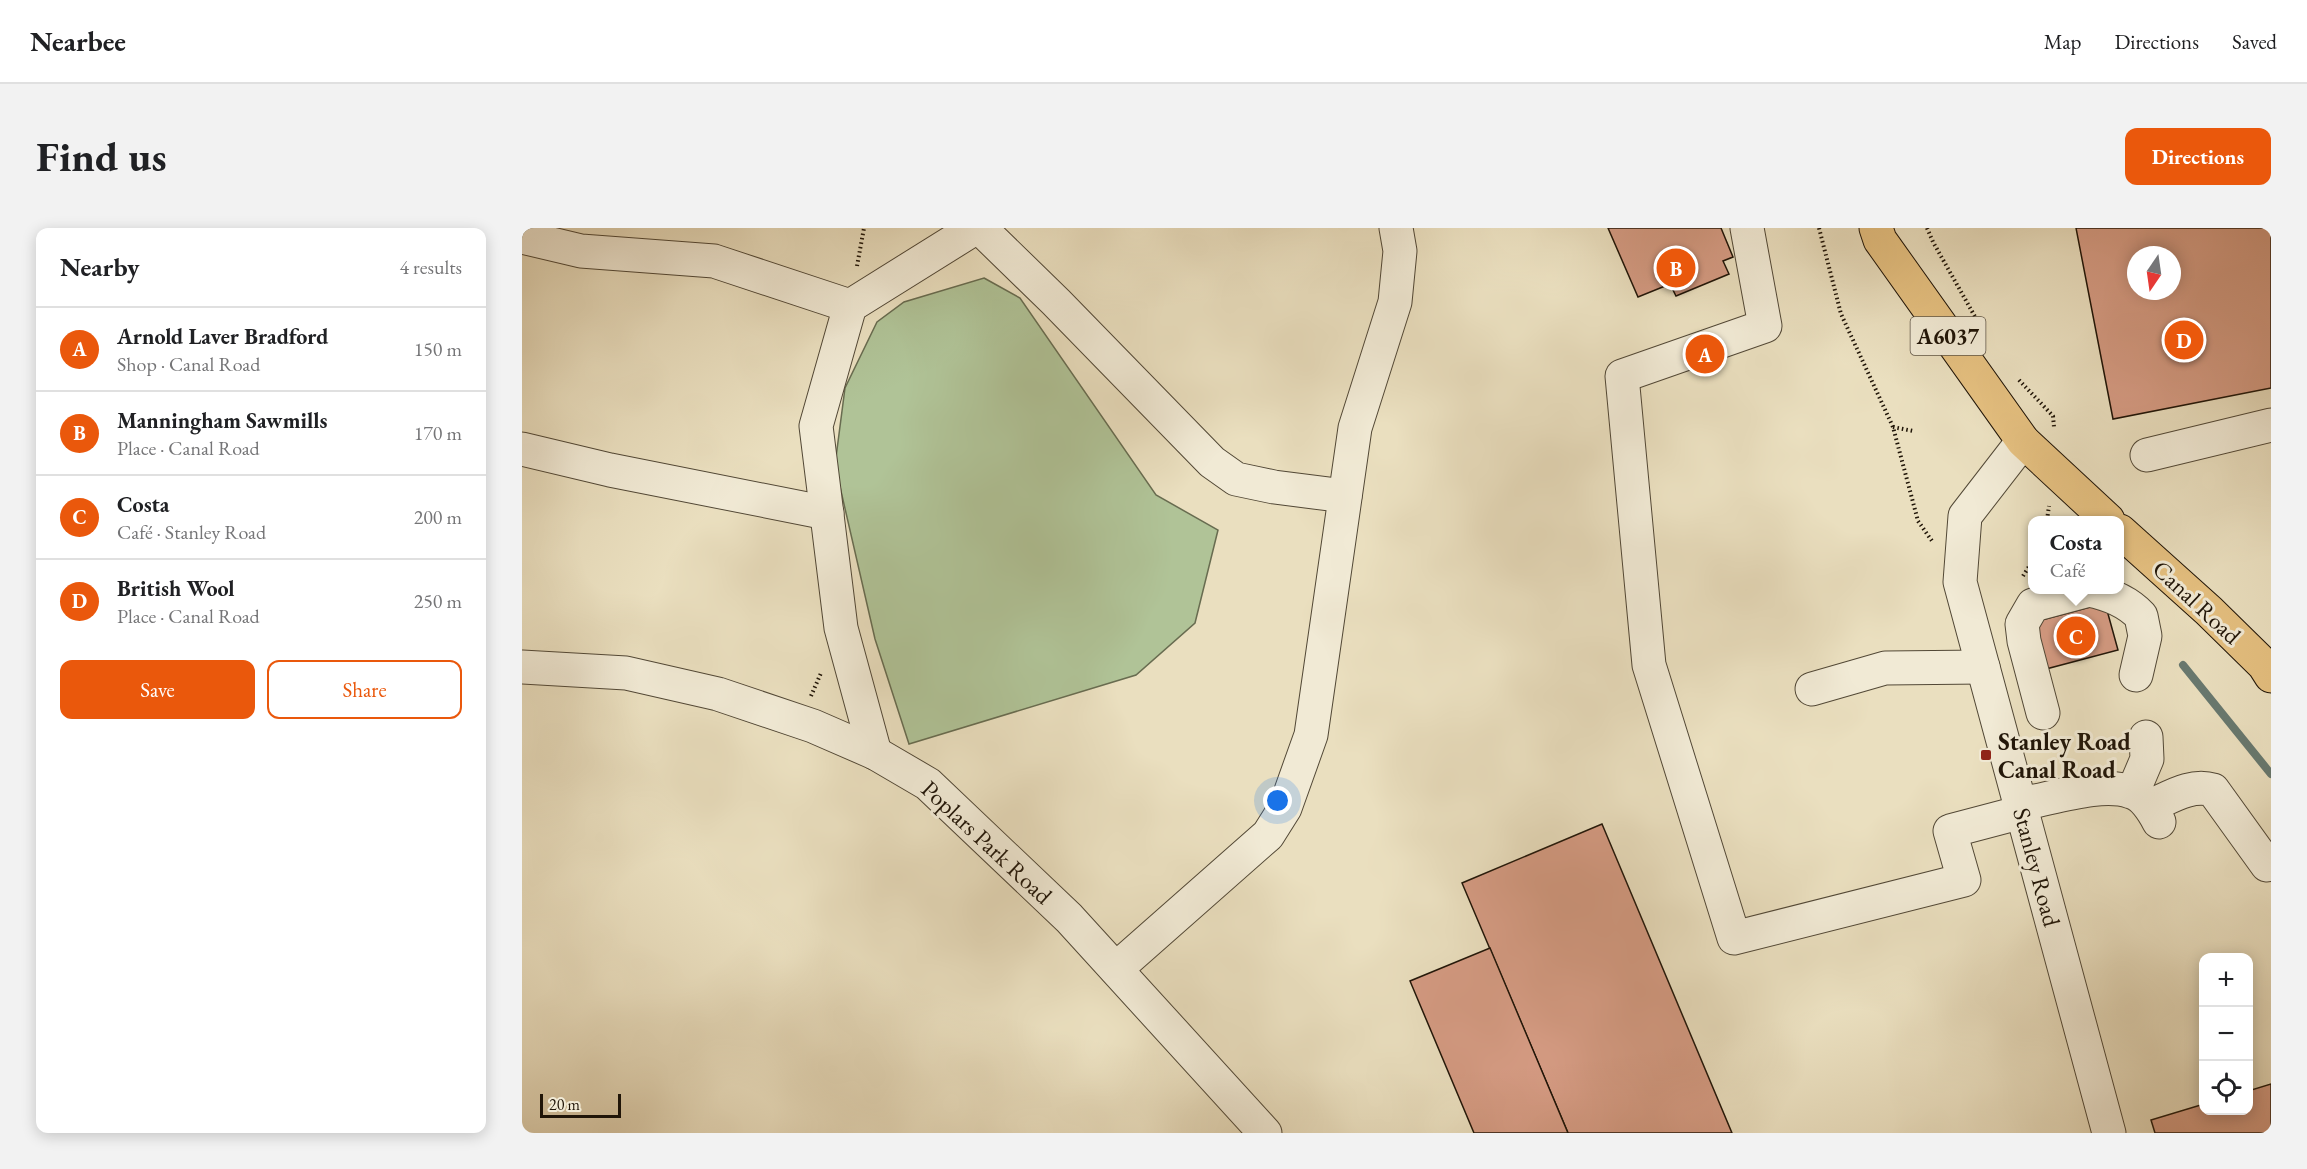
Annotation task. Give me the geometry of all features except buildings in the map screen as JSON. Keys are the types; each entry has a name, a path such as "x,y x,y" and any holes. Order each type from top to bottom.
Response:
{"main road":[{"name":"A6037","path":"1876,228 1880,240 2023,441 2104,516"},
{"name":"Canal Road","path":"2124,535 2269,668"}],"street":[{"path":"875,753 842,628 816,426 850,306 975,228"},
{"path":"980,228 1056,302 1212,462 1236,479 1274,487 1346,496"},
{"path":"1116,969 1268,835 1285,808 1311,735 1355,428 1395,302 1400,251 1396,228"},
{"path":"1747,228 1765,326 1622,376 1649,665 1734,938 1964,879 1950,831 2021,808 2098,789 2119,789 2147,807"},
{"path":"522,237 581,251 714,261 850,306"},
{"path":"2147,454 2271,425"},
{"name":"Stanley Road","path":"2023,441 1965,516 1960,582 2109,1133"},
{"path":"522,449 610,470 827,513"},
{"path":"2043,713 2024,641 2022,624 2033,605 2074,594"},
{"path":"2107,594 2122,601 2141,616 2145,636 2136,675"},
{"name":"Poplars Park Road","path":"522,667 626,673 718,694 813,726 875,753 928,784 1069,918 1265,1133"},
{"path":"1812,688 1885,668 1983,667"},
{"path":"2146,737 2147,807"},
{"path":"2147,807 2190,789 2204,787 2213,790 2267,865"}],"path":[{"path":"1818,228 1841,314 1893,427 1918,521"},
{"path":"1927,228 1962,297 1979,323"},
{"path":"2016,377 2054,416"},
{"path":"1893,427 1913,431"}],"green space":[{"path":"984,278 1020,298 1156,495 1218,530 1195,623 1136,675 909,744 875,639 835,465 845,388 877,322 904,302"}],"waterway":[{"path":"2183,665 2271,774"}],"place":[{"name":"Manningham Sawmills","path":"1676,268"},
{"name":"British Wool","path":"2184,340"},
{"name":"Arnold Laver Bradford","path":"1705,354"},
{"name":"Costa","path":"2076,636"},
{"name":"Stanley Road Canal Road","path":"1986,755"}]}
